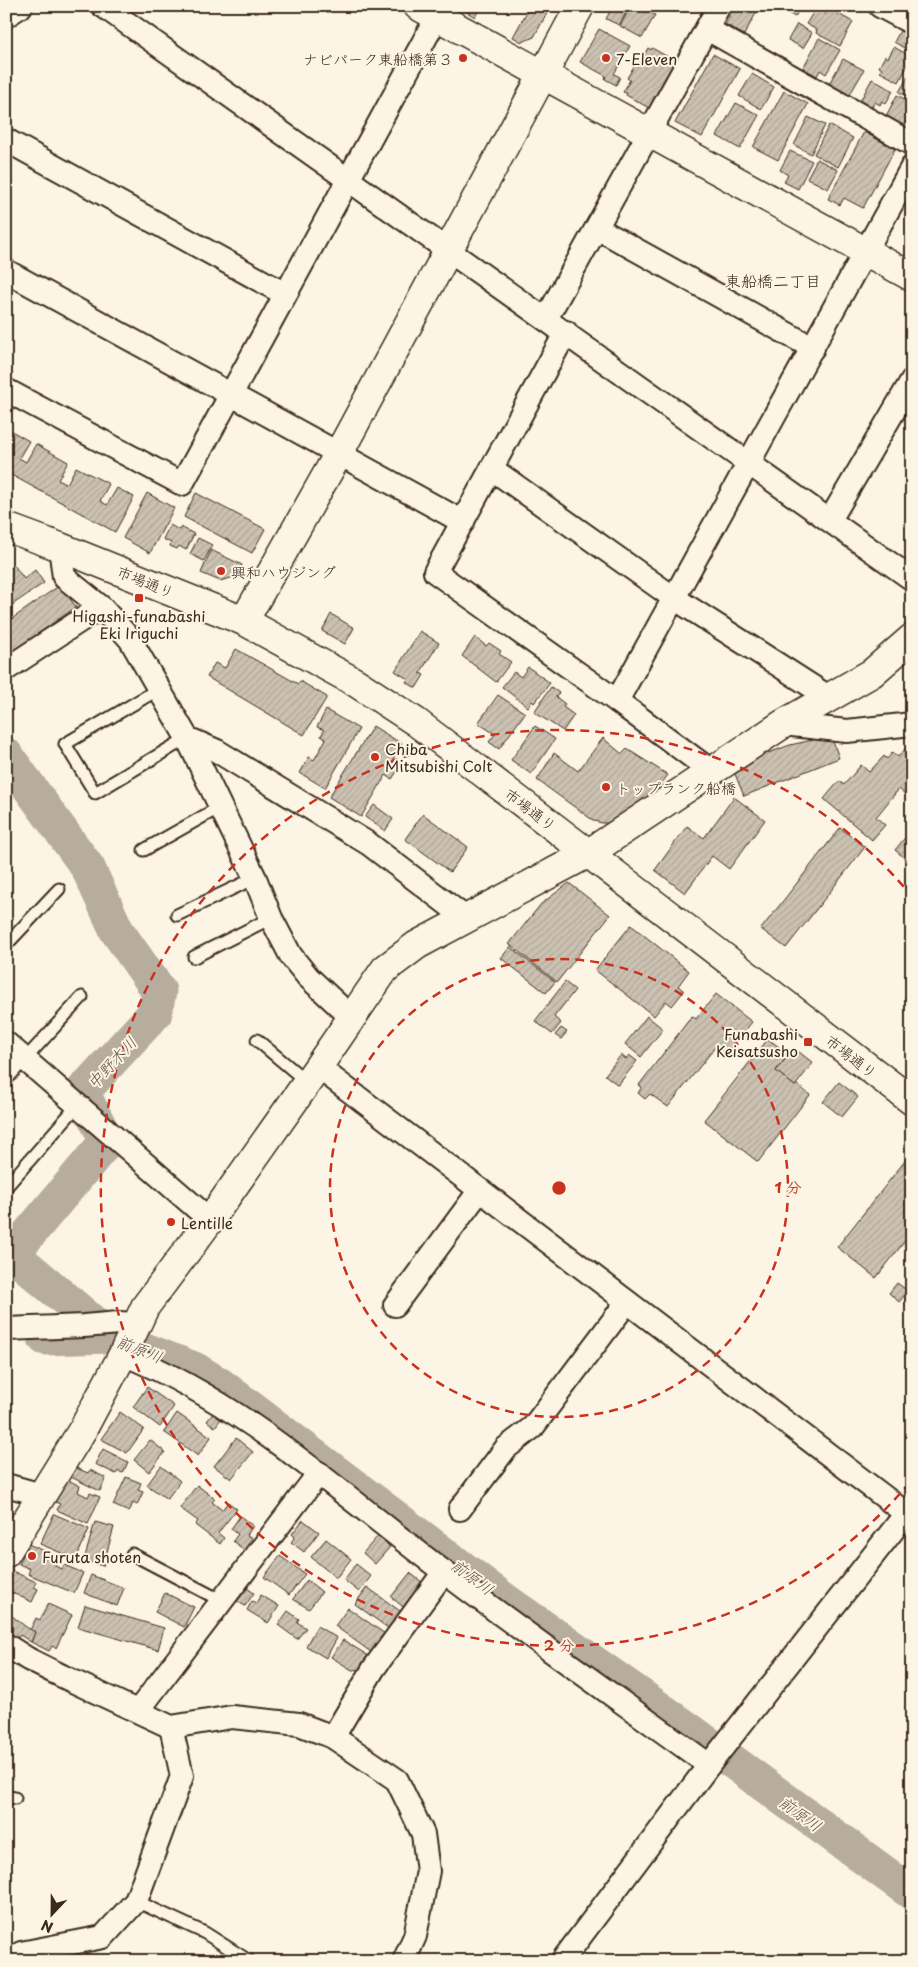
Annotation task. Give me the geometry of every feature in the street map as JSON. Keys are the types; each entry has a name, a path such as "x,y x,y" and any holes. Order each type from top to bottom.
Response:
{"street":[{"path":"6,16 20,6"},
{"path":"103,6 566,332 912,579"},
{"path":"244,621 339,453 580,6"},
{"path":"546,319 719,6"},
{"path":"880,6 912,24"},
{"path":"6,390 182,484 349,179 432,10 542,76 912,277"},
{"path":"707,29 912,144"},
{"path":"6,140 285,294"},
{"path":"616,701 912,166"},
{"path":"598,228 813,348"},
{"path":"6,271 463,522"},
{"path":"566,332 435,572 616,701 711,772"},
{"path":"830,520 912,380"},
{"path":"492,469 674,598 830,698"},
{"name":"市場通り","path":"6,527 60,546 244,621 355,682 416,722 912,1101"},
{"path":"60,546 64,577 101,607 130,639 187,738 255,878 271,918 290,956 308,977 352,1018"},
{"path":"8,668 101,607"},
{"path":"6,1552 84,1429 145,1307 210,1220 352,1018 384,969 416,945 589,853 783,724 872,673 912,638"},
{"path":"783,724 847,731 912,724"},
{"path":"187,738 217,751 369,844 467,919"},
{"path":"6,1043 210,1220"},
{"path":"313,1074 480,1190 910,1513 711,1763 562,1961"},
{"path":"395,1305 480,1190"},
{"path":"460,1509 506,1448 533,1427 627,1302"},
{"path":"6,1330 119,1323 130,1340 187,1385 240,1417 319,1473 444,1572 711,1763"},
{"path":"138,1710 220,1600 319,1473"},
{"path":"6,1485 42,1495"},
{"path":"333,1737 374,1668 444,1572"},
{"path":"6,1644 28,1659 62,1676 172,1727 232,1716 299,1724 333,1737 397,1780 423,1834 428,1871 415,1936 404,1961"},
{"path":"11,1961 21,1953 103,1937 136,1901 182,1776 172,1727"}],"lane":[{"path":"159,689 65,744 95,793 187,738"},
{"path":"144,850 220,807"},
{"path":"177,915 255,878"},
{"path":"6,945 59,889"},
{"path":"194,957 271,918"},
{"path":"6,1080 82,997"},
{"path":"257,1040 313,1074"},
{"path":"6,1187 77,1106"},
{"path":"132,1554 220,1600"},
{"path":"136,1901 205,1933 249,1961"}],"building":[{"path":"457,6 481,6 475,17"},
{"path":"530,6 542,6 542,10 547,13 534,37 522,42 513,37"},
{"path":"613,6 630,6 619,25 606,19"},
{"path":"631,6 639,6 655,15 642,38 620,26"},
{"path":"735,6 760,6 744,35 725,24"},
{"path":"776,6 801,6 795,17"},
{"path":"816,8 826,14 829,9 853,22 840,46 816,33 817,30 806,24"},
{"path":"797,24 812,33 803,48 788,40"},
{"path":"599,29 630,46 614,74 620,77 616,85 605,79 606,76 580,62"},
{"path":"901,29 912,35 912,44 908,50 894,42"},
{"path":"819,38 840,50 826,74 820,70 817,76 803,68"},
{"path":"894,47 912,57 899,82 880,72 882,69 879,67 885,56 888,58"},
{"path":"648,48 651,50 652,48 675,61 649,108 623,92 630,80 627,78 636,63 639,64"},
{"path":"713,54 740,69 702,137 675,123"},
{"path":"843,59 864,70 849,96 829,84"},
{"path":"752,74 774,87 761,109 739,96"},
{"path":"909,75 912,77 912,98 899,92"},
{"path":"872,79 893,91 886,103 882,101 880,105 875,102 872,107 860,101"},
{"path":"784,91 808,104 778,160 753,147"},
{"path":"897,95 912,103 912,130 886,116"},
{"path":"736,103 759,115 740,149 717,136"},
{"path":"808,117 825,125 811,154 794,145"},
{"path":"829,125 853,138 838,167 814,154"},
{"path":"864,132 895,149 863,208 844,198 840,205 828,199"},
{"path":"790,151 812,161 798,189 784,182 788,175 780,170"},
{"path":"817,159 838,170 828,189 807,178"},
{"path":"10,430 29,441 19,458 26,462 36,444 68,462 58,480 67,484 76,467 109,484 100,501 107,505 117,488 134,497 115,532 6,472 6,438"},
{"path":"147,493 174,508 150,553 123,538"},
{"path":"196,493 265,529 252,553 184,517"},
{"path":"170,525 179,530 181,527 194,534 186,550 179,546 177,549 170,546 171,543 163,539"},
{"path":"198,538 212,545 204,561 190,554"},
{"path":"211,550 242,565 238,576 220,581 201,573"},
{"path":"14,565 24,579 35,570 44,583 6,609 6,571"},
{"path":"60,585 76,607 13,651 6,642 6,623"},
{"path":"331,614 354,628 345,644 322,631"},
{"path":"420,631 439,643 420,673 424,675 416,688 406,682 408,679 395,671"},
{"path":"475,637 486,646 489,643 501,651 499,654 511,662 496,682 462,656"},
{"path":"236,649 298,684 300,681 327,697 304,735 207,677 215,663 225,668"},
{"path":"528,667 550,683 534,703 532,701 528,707 502,687 514,672 521,677"},
{"path":"551,687 559,693 556,697 565,704 563,707 574,715 563,731 534,712"},
{"path":"498,695 525,713 499,749 489,742 495,734 478,723"},
{"path":"326,710 359,729 325,788 300,773 309,757 314,760 326,739 321,736 324,730 317,727"},
{"path":"373,726 402,744 393,759 402,764 392,779 386,775 361,817 329,797"},
{"path":"535,726 555,739 531,774 511,760"},
{"path":"831,736 839,758 744,796 735,774 763,755 790,745"},
{"path":"603,738 622,754 627,749 668,775 651,797 612,823 594,821 537,780 554,753 578,771"},
{"path":"907,747 912,751 912,790 907,796 899,789 876,817 885,825 872,840 824,799 839,781 844,785 861,765 869,772 884,756 887,759 893,752 898,757"},
{"path":"734,797 765,820 729,869 712,856 685,893 655,870 687,826 704,838"},
{"path":"374,805 393,819 385,831 365,817"},
{"path":"423,814 468,847 450,872 405,839"},
{"path":"840,828 865,847 786,948 761,929"},
{"path":"912,829 912,864 895,850"},
{"path":"569,883 610,915 557,982 509,944 541,904"},
{"path":"631,925 689,971 678,986 684,991 672,1006 666,1001 654,1016 595,970"},
{"path":"510,947 555,982 546,993 501,958"},
{"path":"565,982 575,990 554,1017 561,1023 552,1034 535,1021"},
{"path":"716,994 752,1022 726,1054 716,1046 668,1107 650,1094 645,1099 638,1093 642,1087 639,1085 692,1016 696,1019"},
{"path":"647,1016 663,1029 641,1057 625,1044"},
{"path":"561,1028 567,1032 561,1039 555,1035"},
{"path":"768,1039 789,1054 776,1071 810,1095 758,1162 704,1120"},
{"path":"794,1048 813,1063 795,1086 776,1071"},
{"path":"621,1055 626,1059 629,1055 637,1061 618,1085 605,1075"},
{"path":"839,1082 858,1097 842,1117 823,1102"},
{"path":"912,1152 912,1232 876,1278 837,1247"},
{"path":"897,1283 908,1291 899,1302 889,1293"},
{"path":"147,1387 174,1406 160,1427 133,1407"},
{"path":"216,1410 223,1416 215,1427 207,1421"},
{"path":"120,1412 144,1429 127,1453 101,1439"},
{"path":"177,1413 211,1437 198,1456 164,1432"},
{"path":"236,1438 253,1452 231,1479 214,1466"},
{"path":"150,1440 165,1452 149,1472 134,1460"},
{"path":"103,1449 128,1462 123,1473 118,1471 116,1474 95,1464"},
{"path":"161,1466 180,1481 167,1499 147,1485"},
{"path":"76,1468 88,1473 90,1470 106,1478 100,1491 71,1477"},
{"path":"126,1477 141,1483 138,1490 143,1492 137,1505 133,1503 129,1512 113,1505"},
{"path":"66,1479 80,1486 78,1492 88,1497 90,1493 100,1497 88,1524 57,1510 60,1504 55,1502"},
{"path":"197,1485 215,1499 212,1502 222,1510 228,1502 237,1509 218,1533 224,1538 220,1544 195,1525 198,1521 180,1508"},
{"path":"54,1514 89,1529 76,1559 40,1544"},
{"path":"240,1516 253,1526 247,1535 252,1538 244,1550 233,1541 238,1534 231,1529"},
{"path":"303,1520 319,1532 304,1552 291,1542 295,1537 292,1534"},
{"path":"95,1522 114,1527 103,1566 84,1560"},
{"path":"378,1536 390,1547 375,1564 363,1553"},
{"path":"326,1539 351,1559 336,1578 311,1557"},
{"path":"28,1544 59,1557 55,1566 62,1569 64,1565 83,1573 74,1593 28,1574 30,1569 19,1564"},
{"path":"280,1556 305,1574 289,1595 264,1577"},
{"path":"356,1564 371,1576 359,1592 344,1580"},
{"path":"8,1569 36,1582 34,1587 38,1589 32,1602 6,1590 6,1573"},
{"path":"410,1573 427,1586 407,1610 391,1597"},
{"path":"91,1575 124,1588 117,1606 84,1593"},
{"path":"307,1580 322,1592 309,1609 293,1599"},
{"path":"367,1587 404,1614 392,1631 355,1604"},
{"path":"247,1588 254,1593 245,1606 237,1601"},
{"path":"165,1593 194,1607 184,1627 155,1612"},
{"path":"261,1595 279,1606 268,1623 247,1610 252,1601 256,1603"},
{"path":"48,1604 72,1615 56,1648 52,1646 49,1651 31,1642 35,1632 30,1630 36,1618 40,1620"},
{"path":"85,1605 164,1628 158,1650 78,1627"},
{"path":"348,1608 388,1636 375,1655 335,1626"},
{"path":"6,1611 35,1632 31,1642 20,1635 17,1639 6,1630"},
{"path":"288,1611 299,1619 297,1622 306,1628 297,1639 278,1625"},
{"path":"317,1626 337,1638 326,1658 306,1646"},
{"path":"343,1640 372,1658 365,1669 352,1670 331,1657"}],"waterway":[{"name":"中野木川","path":"6,755 88,868 117,931 159,991 155,1013 82,1092 107,1141 12,1254 109,1336"},
{"name":"前原川","path":"45,1338 109,1336 194,1369 220,1385 503,1599 684,1726 912,1893"}],"place":[{"name":"ナビパーク東船橋第３","path":"463,58"},
{"name":"7-Eleven","path":"606,58"},
{"name":"興和ハウジング","path":"221,571"},
{"name":"Higashi-funabashi Eki Iriguchi","path":"139,598"},
{"name":"Chiba Mitsubishi Colt","path":"375,757"},
{"name":"トップランク船橋","path":"606,787"},
{"name":"Funabashi Keisatsusho","path":"808,1042"},
{"name":"Lentille","path":"171,1222"},
{"name":"Furuta shoten","path":"32,1556"}],"district":[{"name":"東船橋二丁目","path":"773,280"}]}
